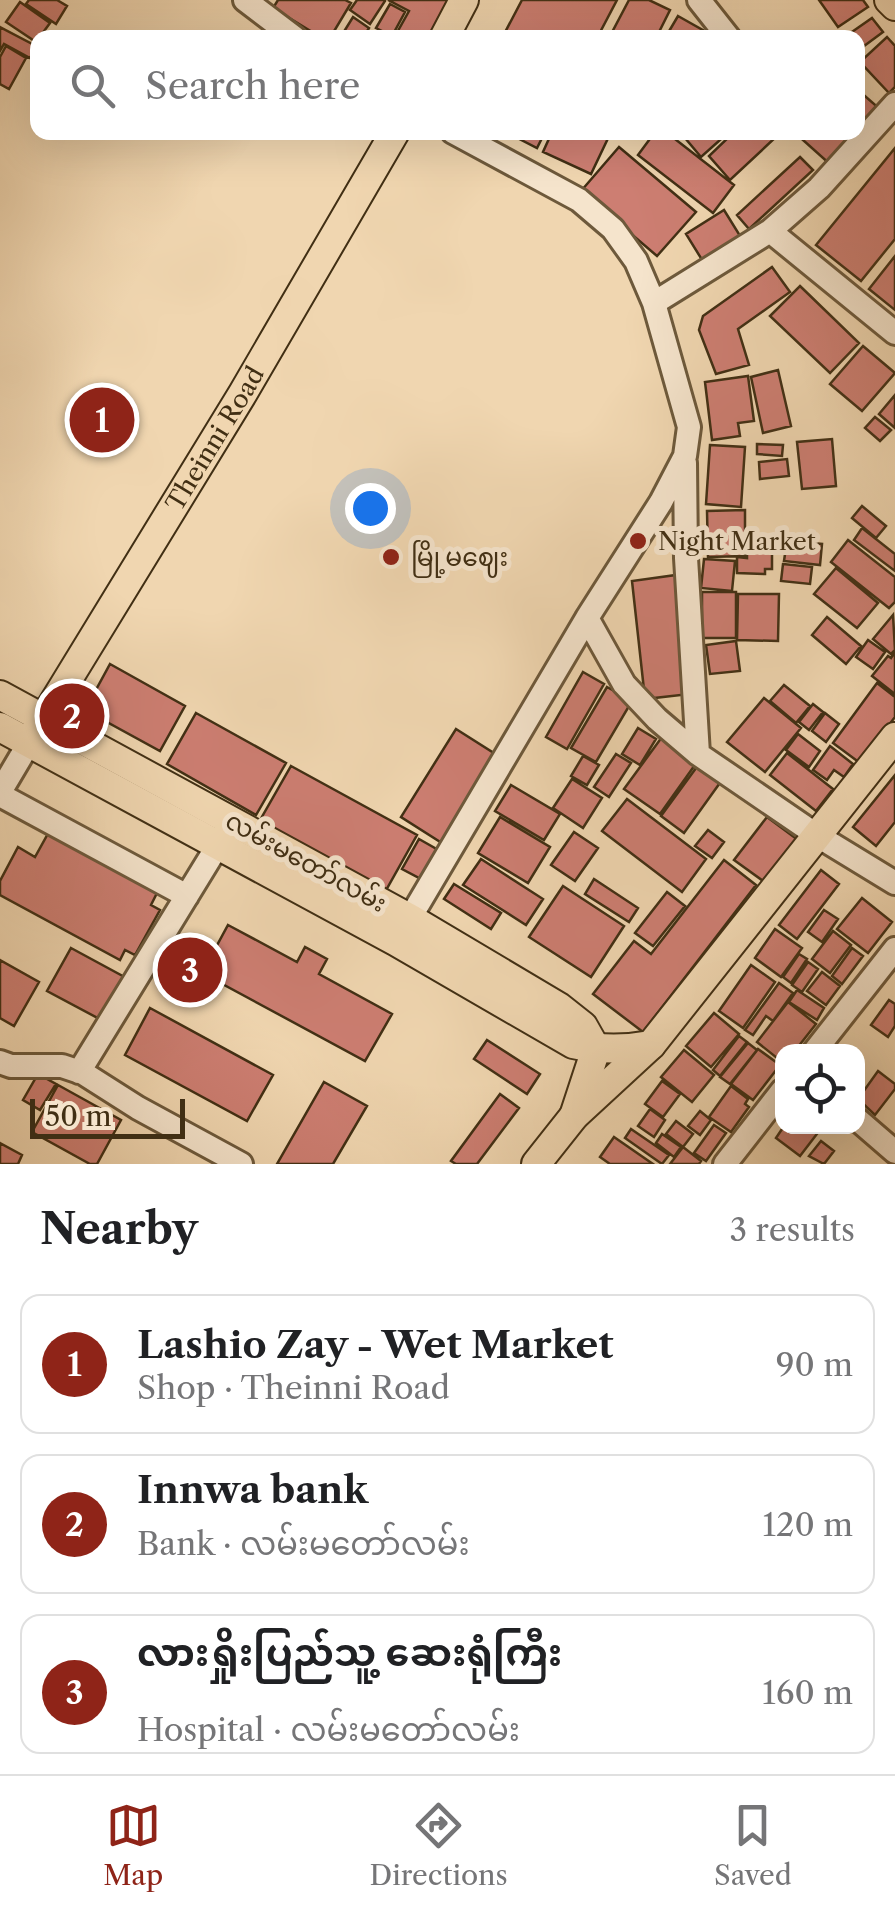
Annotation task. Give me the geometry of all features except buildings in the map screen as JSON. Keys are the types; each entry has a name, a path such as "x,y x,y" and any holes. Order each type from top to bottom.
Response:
{"main road":[{"path":"448,30 464,0"},
{"path":"889,0 895,6"},
{"name":"Theinni Road","path":"29,743 243,392 390,140"},
{"name":"လမ်းမတော်လမ်း","path":"0,695 232,821 403,930"},
{"name":"လမ်းမတော်လမ်း","path":"0,728 218,846 559,1006 583,1026 596,1049"},
{"path":"536,1164 574,1116 651,1045 895,737"},
{"path":"574,1116 596,1049 626,1050 651,1045"}],"street":[{"path":"700,0 724,30"},
{"path":"255,4 285,30"},
{"path":"865,137 895,104"},
{"path":"468,140 579,200 613,229 636,261 654,304 689,427 685,456 686,558 698,754"},
{"path":"654,304 770,231 819,188 862,140"},
{"path":"770,231 895,332"},
{"path":"403,930 685,456"},
{"path":"586,618 624,684 657,719 698,754 895,883"},
{"path":"29,743 0,794 187,896"},
{"path":"79,1072 232,821"},
{"path":"820,1044 895,948"},
{"path":"4,1071 44,1064 79,1072 241,1164"},
{"path":"724,1164 775,1100"},
{"path":"865,1126 895,1152"}],"place":[{"name":"Lashio Zay - Wet Market","path":"102,420"},
{"name":"Night Market","path":"638,541"},
{"name":"မြို့မဈေး","path":"391,557"},
{"name":"Innwa bank","path":"72,716"},
{"name":"လားရှိုးပြည်သူ့ ဆေးရုံကြီး","path":"190,970"}]}
